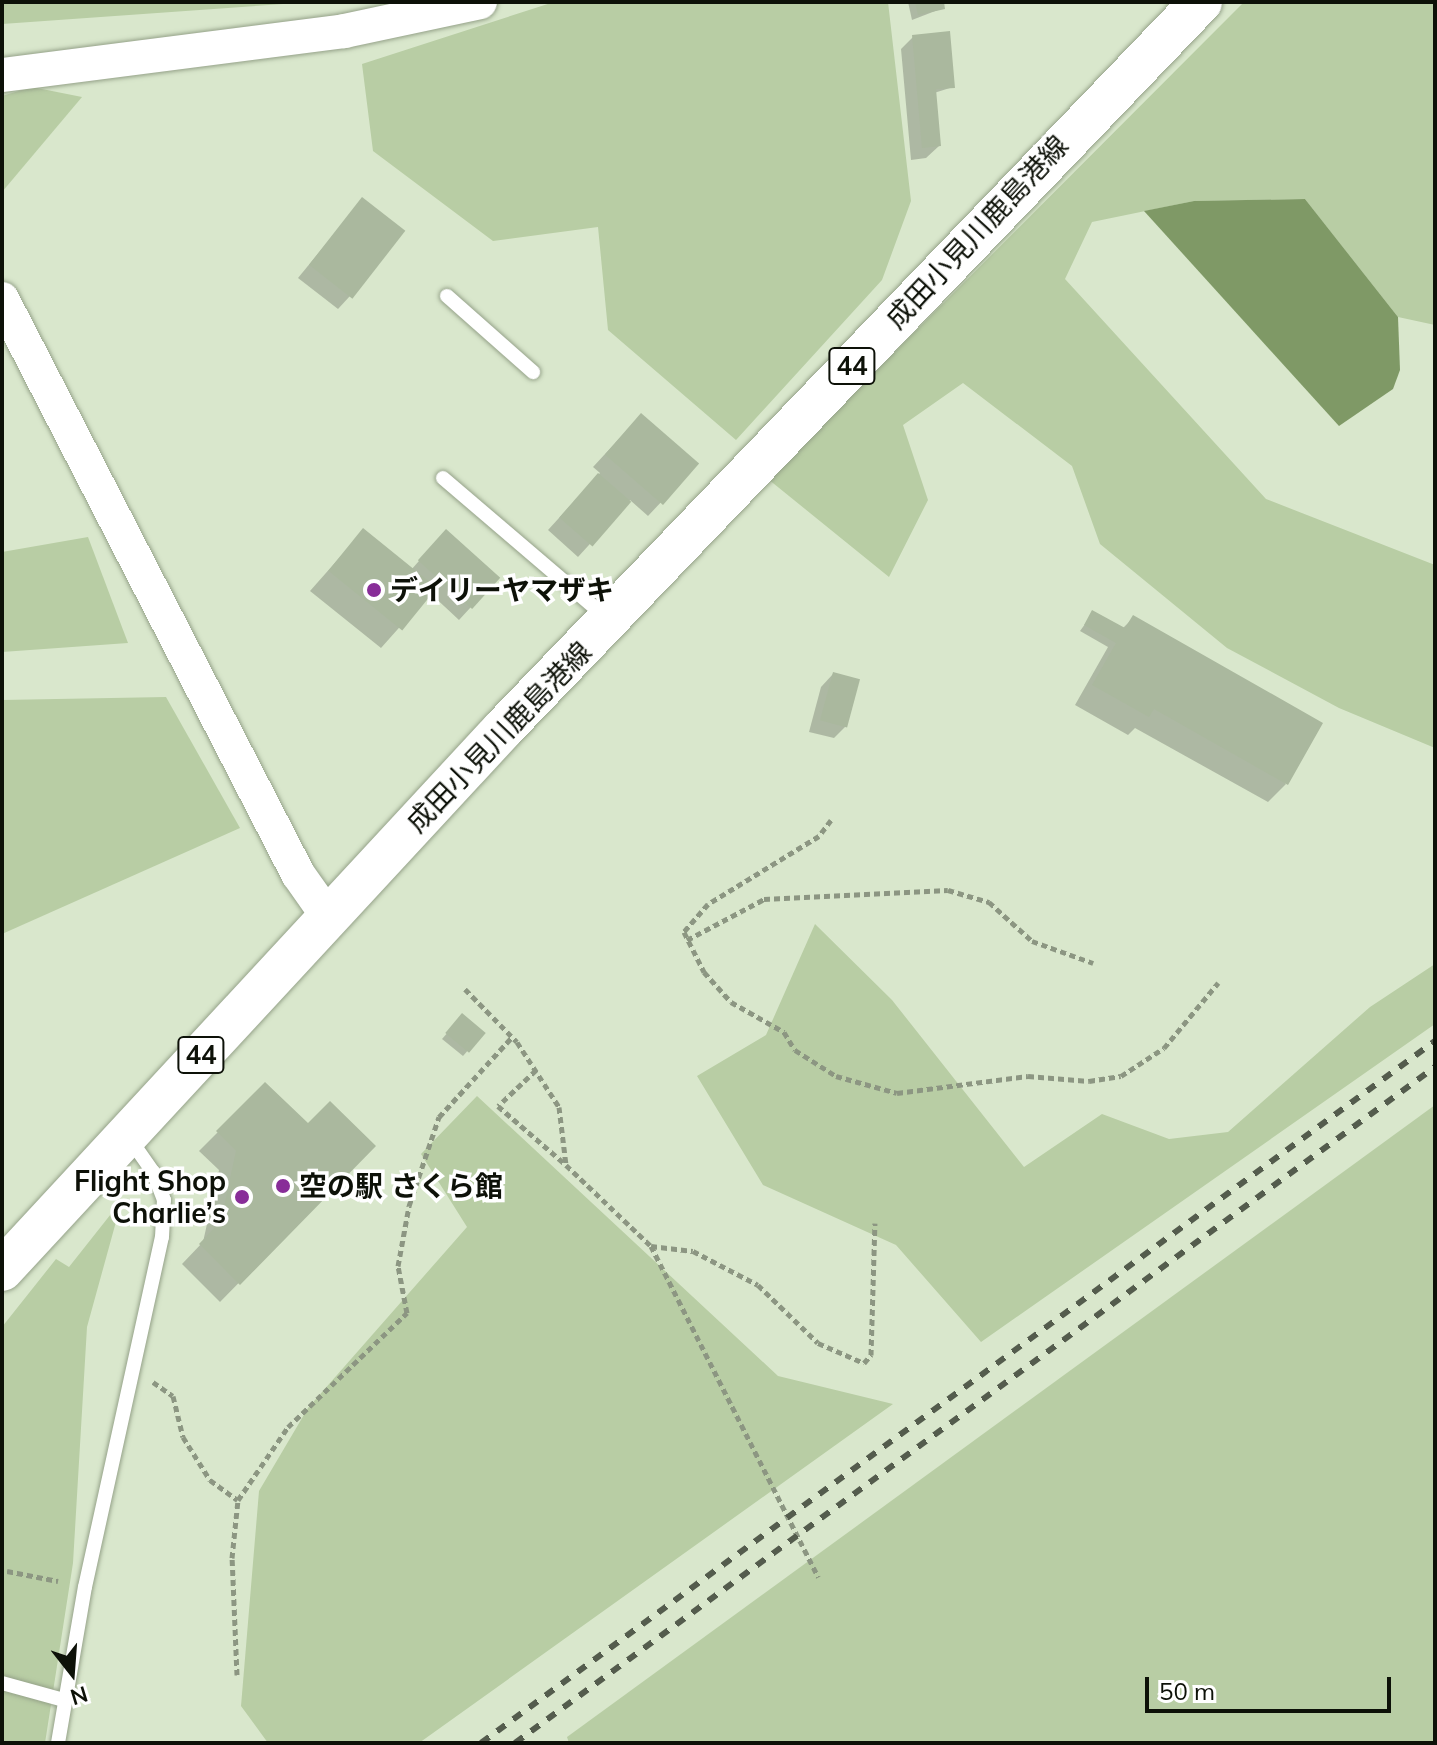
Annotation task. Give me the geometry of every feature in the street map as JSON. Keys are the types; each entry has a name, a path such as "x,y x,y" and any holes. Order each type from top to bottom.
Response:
{"main road":[{"name":"成田小見川鹿島港線","path":"2,1270 329,918 1100,102 1201,2"}],"street":[{"path":"2,75 328,34 480,2"},
{"path":"2,299 298,874 329,918"}],"lane":[{"path":"447,296 533,372"},
{"path":"443,478 611,621"},
{"path":"58,1743 64,1700 162,1237 164,1200 153,1172 127,1135"},
{"path":"2,1683 64,1700"}],"path":[{"path":"831,820 819,836 708,904 684,932 704,972 731,1002 784,1032 795,1050 836,1076 897,1093 1028,1076 1089,1081 1121,1076 1164,1048 1218,983"},
{"path":"687,940 764,899 948,890 989,902 1032,941 1093,963"},
{"path":"465,989 512,1037 559,1107 566,1165"},
{"path":"237,1675 232,1558 238,1500 288,1427 407,1313 398,1266 409,1206 439,1117 512,1037"},
{"path":"536,1070 498,1106 651,1246 818,1577"},
{"path":"651,1246 693,1251 758,1285 818,1343 864,1363 871,1355 875,1223"},
{"path":"153,1382 173,1396 183,1437 210,1480 238,1500"},
{"path":"7,1571 58,1581"}],"shaded area":[{"path":"2,2 312,2 2,24"},
{"path":"554,2 888,2 911,201 882,280 736,440 608,330 598,227 493,241 373,151 362,64"},
{"path":"1244,2 1435,2 1435,325 1398,317 1305,199 1194,201 1092,222 1065,279 1266,499 1435,565 1435,748 1339,708 1227,648 1100,544 1072,466 963,383 903,425 928,500 889,577 768,479"},
{"path":"32,87 82,97 2,192 2,96"},
{"path":"1305,199 1398,317 1400,370 1393,389 1339,426 1144,211 1194,201"},
{"path":"88,537 128,643 2,652 2,552"},
{"path":"166,697 240,828 2,934 2,700"},
{"path":"815,924 892,1000 1024,1167 1102,1114 1169,1139 1228,1132 1370,1007 1435,964 1435,1024 981,1342 896,1245 763,1185 697,1076 766,1035"},
{"path":"477,1096 778,1376 893,1404 419,1743 268,1743 241,1706 259,1491 308,1408 467,1227 421,1154"},
{"path":"1435,1105 1435,1743 569,1743 567,1737"},
{"path":"122,1200 87,1327 73,1563 45,1743 2,1743 2,1327 56,1259 69,1267"}],"building":[{"path":"915,2 944,2 945,9 918,15"},
{"path":"950,31 955,88 936,89 941,146 922,148 912,35"},
{"path":"362,197 405,231 352,299 309,265"},
{"path":"641,413 699,464 663,505 605,455"},
{"path":"598,473 631,502 592,546 559,518"},
{"path":"363,528 437,588 402,631 328,571"},
{"path":"446,529 500,578 472,609 418,560"},
{"path":"1092,610 1125,628 1133,615 1323,723 1288,785 1154,709 1149,717 1092,685 1116,643 1084,625"},
{"path":"833,672 860,679 847,728 820,720"},
{"path":"462,1013 486,1033 469,1053 445,1033"},
{"name":"空の駅 さくら館","path":"265,1082 308,1123 330,1101 376,1146 240,1285 199,1244 221,1221 236,1151 216,1131"}],"railway":[{"path":"481,1743 1435,1041"},
{"path":"515,1743 1435,1067"}],"place":[{"name":"デイリーヤマザキ","path":"374,590"},
{"name":"空の駅 さくら館","path":"283,1186"},
{"name":"Flight Shop Charlie’s","path":"242,1197"}]}
